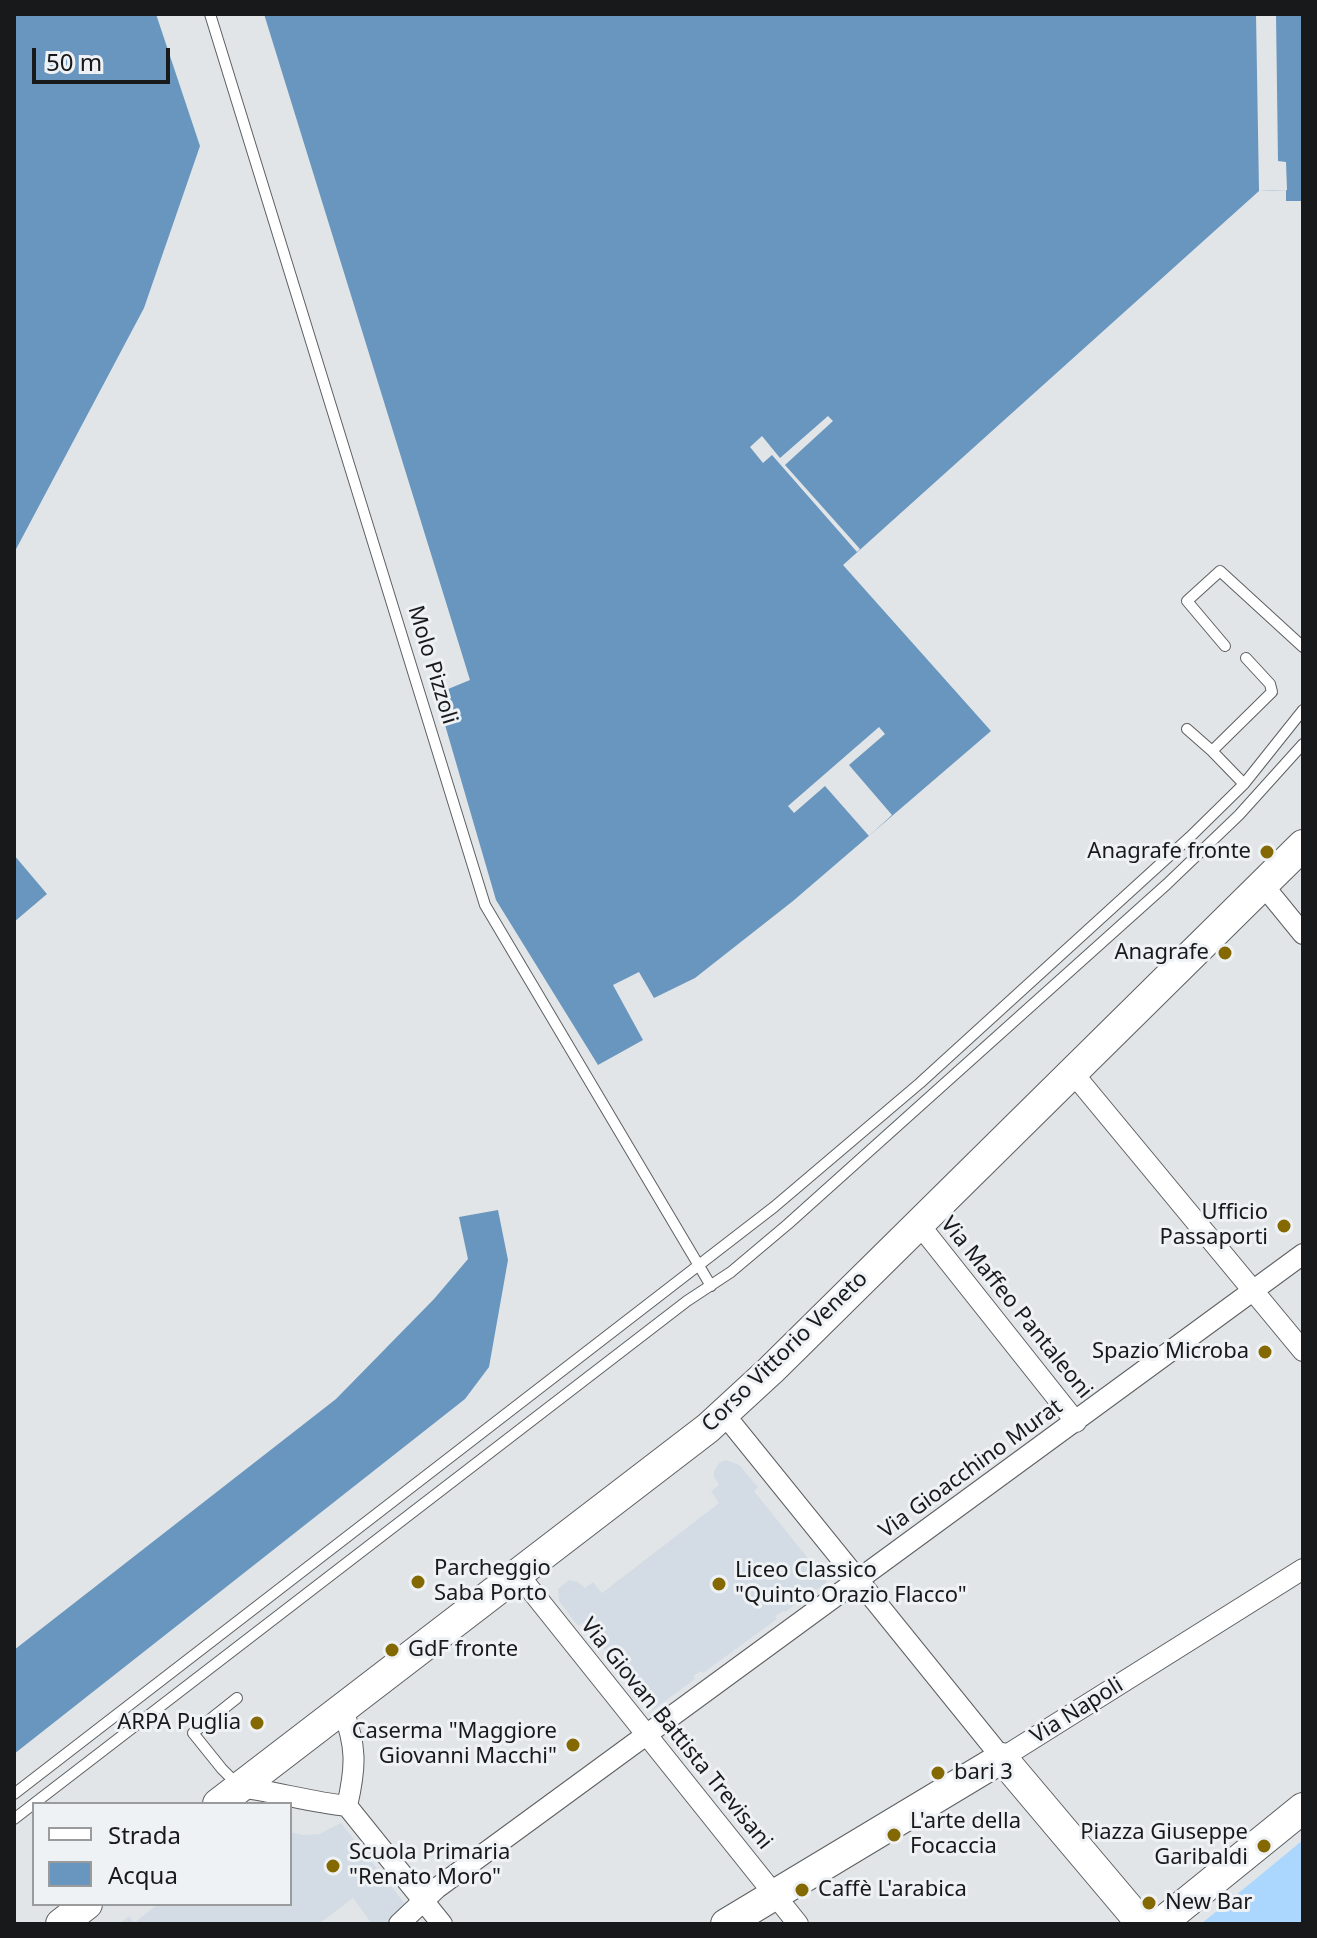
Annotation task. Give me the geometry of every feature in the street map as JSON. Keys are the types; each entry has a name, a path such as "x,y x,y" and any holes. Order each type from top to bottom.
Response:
{"main road":[{"name":"Corso Vittorio Veneto","path":"229,1796 724,1414 1303,845"},
{"name":"Via Napoli","path":"726,1924 1002,1758"},
{"path":"1002,1758 1142,1924"},
{"path":"1160,1924 1303,1808"},
{"path":"61,1924 84,1906"}],"street":[{"path":"1263,885 1303,911"},
{"path":"1263,885 1303,934"},
{"path":"1072,1072 1303,1351"},
{"name":"Via Maffeo Pantaleoni","path":"918,1223 1076,1422"},
{"name":"Via Gioacchino Murat","path":"399,1924 423,1901 1303,1254"},
{"path":"724,1414 1002,1758"},
{"name":"Via Napoli","path":"1002,1758 1303,1569"},
{"name":"Via Giovan Battista Trevisani","path":"518,1574 798,1924"},
{"path":"342,1708 354,1744 354,1775 347,1806"},
{"path":"229,1796 279,1793 304,1801 347,1806 442,1924"}],"lane":[{"name":"Molo Pizzoli","path":"210,14 485,905 711,1286"},
{"path":"1225,646 1187,601 1220,571 1303,647"},
{"path":"1212,751 1272,692 1270,684 1246,658"},
{"path":"14,1794 774,1207 920,1083 1190,837 1244,784 1303,710"},
{"path":"1187,729 1244,784"},
{"path":"36,1802 788,1224 1167,884 1239,815 1303,744"},
{"path":"229,1796 222,1769 193,1733 237,1698"},
{"path":"14,1819 32,1805"}],"shaded area":[{"name":"Liceo Classico \"Quinto Orazio Flacco\"","path":"726,1460 739,1465 758,1487 754,1491 827,1582 775,1616 777,1619 703,1673 701,1671 693,1676 695,1679 653,1710 583,1623 578,1626 559,1601 558,1589 569,1580 585,1588 593,1582 602,1593 719,1503 711,1491 719,1485 714,1471 719,1463"},
{"name":"Scuola Primaria \"Renato Moro\"","path":"341,1823 406,1905 384,1924 372,1924 353,1898 319,1924 119,1924 129,1916 134,1923 155,1906 292,1906 292,1832 319,1834"},
{"path":"1303,1840 1303,1924 1201,1924"}],"water":[{"path":"14,14 156,14 200,146 144,308 14,553"},
{"path":"264,14 1303,14 1303,201 1286,201 1286,190 1259,191 843,565 991,731 793,901 695,978 654,998 639,972 613,985 643,1040 598,1065 496,900 436,694 470,680"},
{"path":"14,855 47,894 14,922"},
{"path":"498,1210 508,1260 489,1367 465,1399 14,1754 14,1650 336,1399 434,1299 468,1259 459,1217"}],"pier":[{"path":"1256,14 1276,14 1278,161 1286,162 1287,190 1259,191"},
{"path":"828,416 833,421 785,465 860,549 857,552 772,455 763,463 750,447 762,436 780,458"},
{"path":"879,727 885,734 849,765 892,815 869,836 825,786 794,813 788,806"}],"place":[{"name":"Anagrafe fronte","path":"1267,852"},
{"name":"Anagrafe","path":"1225,953"},
{"name":"Ufficio Passaporti","path":"1284,1226"},
{"name":"Spazio Microba","path":"1265,1352"},
{"name":"Parcheggio Saba Porto","path":"418,1582"},
{"name":"Liceo Classico \"Quinto Orazio Flacco\"","path":"719,1584"},
{"name":"GdF fronte","path":"392,1650"},
{"name":"ARPA Puglia","path":"257,1723"},
{"name":"Caserma \"Maggiore Giovanni Macchi\"","path":"573,1745"},
{"name":"bari 3","path":"938,1773"},
{"name":"L'arte della Focaccia","path":"894,1835"},
{"name":"Piazza Giuseppe Garibaldi","path":"1264,1846"},
{"name":"Scuola Primaria \"Renato Moro\"","path":"333,1866"},
{"name":"Caffè L'arabica","path":"802,1890"},
{"name":"New Bar","path":"1149,1903"}]}
